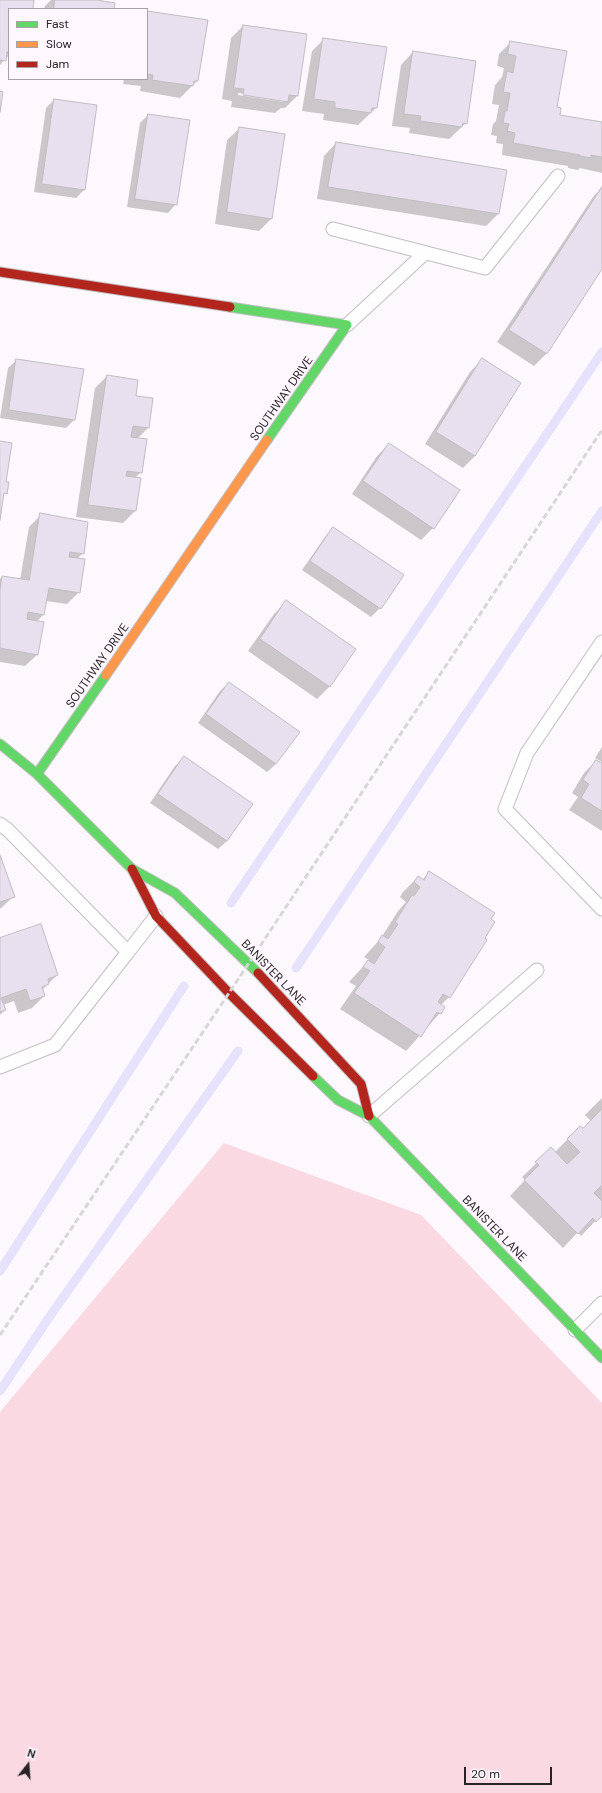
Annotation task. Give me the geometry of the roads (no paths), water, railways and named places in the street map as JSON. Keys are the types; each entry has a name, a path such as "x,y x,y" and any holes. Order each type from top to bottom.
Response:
{"street":[{"path":"0,272 347,325"},
{"name":"SOUTHWAY DRIVE","path":"37,774 347,325"},
{"name":"BANISTER LANE","path":"0,744 37,774 132,869 175,893 248,963 361,1084 369,1116"},
{"name":"BANISTER LANE","path":"132,869 156,916 229,993 338,1100 369,1116 602,1358"}],"lane":[{"path":"333,229 485,268 558,176"},
{"path":"347,325 425,253"},
{"path":"602,642 527,753 505,809 602,909"},
{"path":"0,824 8,830 128,952"},
{"path":"0,1067 55,1045 156,916"},
{"path":"369,1116 537,970"},
{"path":"575,1330 602,1303"}],"waterway":[{"path":"231,903 602,352"},
{"path":"296,968 602,511"},
{"path":"0,1271 184,986"},
{"path":"0,1391 50,1316 238,1051"}],"railway":[{"path":"0,1335 229,993 602,430"}]}
